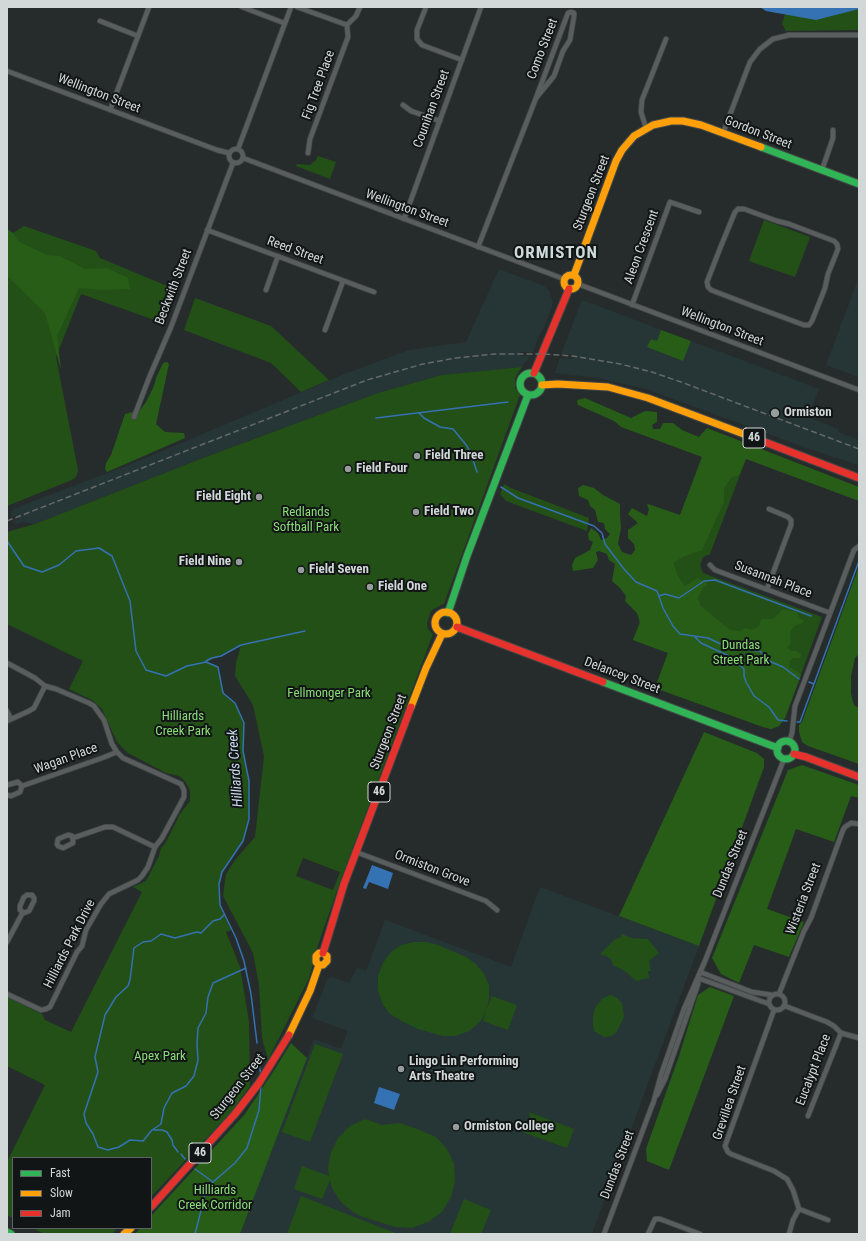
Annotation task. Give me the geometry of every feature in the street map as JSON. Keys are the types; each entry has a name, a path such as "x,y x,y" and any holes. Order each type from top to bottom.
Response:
{"main road":[{"name":"Gordon Street","path":"646,128 660,123 683,121 701,125 859,184"},
{"name":"Sturgeon Street","path":"574,275 616,160 627,143 646,128"},
{"path":"568,275 574,275 578,279 578,284 574,289 569,289 564,285 564,279 568,275"},
{"path":"534,373 569,289"},
{"path":"534,373 540,378 542,385 537,393 528,395 521,390 520,381 525,374 534,373"},
{"name":"46","path":"542,385 558,384 608,387 648,398 859,478"},
{"path":"448,613 467,556 528,395"},
{"path":"442,613 448,613 455,617 457,627 453,633 442,634 436,629 435,621 442,613"},
{"name":"Delancey Street","path":"457,627 778,748"},
{"name":"Sturgeon Street","path":"152,1206 248,1098 282,1048 302,1009 319,965 323,965 328,960 327,956 323,953 342,889 426,668 442,634"},
{"path":"789,742 793,745 795,751 790,758 784,759 778,753 778,748 781,743 789,742"},
{"path":"794,754 859,777"},
{"path":"7,1232 11,1234"}],"street":[{"path":"110,110 149,7"},
{"path":"242,7 284,23"},
{"path":"238,149 291,7"},
{"path":"297,7 348,25 356,16 360,7"},
{"path":"426,7 417,30 417,39 422,45 462,60"},
{"name":"Counihan Street","path":"404,219 481,7"},
{"name":"Como Street","path":"478,247 568,13 574,13 570,40 563,51 554,76 536,98"},
{"path":"100,21 138,36"},
{"name":"Fig Tree Place","path":"308,153 310,139 348,37 348,25"},
{"path":"723,133 750,62 760,49 773,39 789,35 859,35"},
{"path":"646,128 640,112 642,100 666,39"},
{"name":"Wellington Street","path":"7,71 217,150 229,153"},
{"path":"404,105 411,111 440,121"},
{"path":"822,170 833,138 833,130"},
{"path":"233,149 238,149 242,153 243,158 239,163 233,163 229,159 229,153 233,149"},
{"name":"Wellington Street","path":"243,158 564,279"},
{"name":"Beckwith Street","path":"134,417 148,378 171,327 233,163"},
{"name":"Aleon Crescent","path":"632,305 670,202 699,212"},
{"path":"738,209 744,209 777,221 784,222 834,240 837,244 838,249 828,274 825,288 812,321 809,324 804,325 711,290 708,287 707,282 735,212 738,209"},
{"name":"Reed Street","path":"207,230 374,292"},
{"path":"266,290 278,256"},
{"path":"325,330 343,281"},
{"name":"Wellington Street","path":"578,284 859,390"},
{"path":"767,590 791,525 791,520 788,517 769,509"},
{"path":"789,742 792,733 795,706 854,550 858,546"},
{"name":"Susannah Place","path":"710,565 715,570 830,613"},
{"path":"7,664 35,678 45,686 66,693 94,706 104,720 112,744 117,752"},
{"path":"7,711 9,720 34,708 45,686"},
{"name":"Wagan Place","path":"22,786 117,752"},
{"name":"Hilliards Park Drive","path":"7,994 41,1010 46,1010 50,1007 77,952 82,946 86,930 101,904 109,894 138,880 148,867 155,847 162,838 184,797 184,790 181,784 123,758 117,752"},
{"name":"Dundas Street","path":"604,1234 653,1104 665,1079 698,984 700,972 784,759"},
{"name":"Wagan Place","path":"7,785 18,782 22,786"},
{"name":"Wagan Place","path":"7,795 11,796 20,792 22,786"},
{"name":"Wisteria Street","path":"779,994 804,931 811,918 843,830 851,823 859,824"},
{"path":"73,838 105,827 114,827 155,847"},
{"name":"Ormiston Grove","path":"356,852 486,901 497,910"},
{"path":"7,942 23,912"},
{"path":"698,978 769,1004 774,1010 781,1010 785,1006 784,997 779,994 772,995 752,992 700,972"},
{"path":"769,1004 769,999 772,995"},
{"path":"785,1006 827,1022 841,1033 859,1038"},
{"name":"Grevillea Street","path":"774,1010 725,1146 731,1154 774,1170 787,1179 793,1190 799,1209"},
{"name":"Eucalypt Place","path":"808,1116 841,1033"},
{"path":"789,1234 793,1220 799,1209 828,1220"},
{"path":"648,1234 654,1219 660,1219 700,1234"}],"shaded area":[{"path":"499,269 544,286 549,291 552,299 552,307 533,352 520,352 520,356 530,356 522,367 442,375 378,393 203,458 35,524 22,522 16,524 13,521 19,519 17,515 11,517 13,509 134,463 347,373 409,350 466,342"},
{"path":"859,277 859,377 826,365"},
{"path":"582,300 819,389 808,417 838,429 838,432 859,440 859,465 812,450 646,389 599,378 555,373 560,358 573,359 573,355 561,354"},
{"name":"Ormiston College","path":"540,887 699,946 592,1234 240,1234 314,1039 341,1049 348,1031 312,1018 328,978 333,977 349,983 357,968 366,971 385,920 511,967"}],"green space":[{"path":"859,7 859,30 786,31 782,24 785,14 772,12"},
{"path":"318,156 336,162 330,179 296,166 297,164 310,165"},
{"path":"764,220 810,237 795,277 749,261"},
{"path":"24,226 96,251 100,258 172,288 160,322 81,294 56,357 78,470 77,475 74,479 7,506 7,250 13,233"},
{"path":"7,229 13,233 18,241 47,255 60,256 85,269 107,268 128,278 130,289 102,290 79,288 57,336 61,370 45,313 7,276"},
{"path":"195,298 271,326 329,380 301,392 271,363 184,330"},
{"path":"661,330 691,341 683,361 647,347 651,339 657,341"},
{"path":"167,362 169,364 156,424 165,432 184,433 185,438 107,472 105,469 106,463 111,455 125,414 140,410 154,386 163,363"},
{"path":"522,367 515,378 515,388 520,395 444,604 431,611 427,623 428,629 433,634 340,882 318,945 309,978 268,1060 262,1038 259,985 253,953 223,896 226,874 235,860 255,837 264,756 253,705 235,676 236,663 241,645 206,662 218,667 223,693 235,703 244,723 243,751 249,781 249,819 243,841 222,872 219,884 220,905 231,930 226,932 240,967 249,1022 250,1086 232,1111 152,1196 152,1157 12,1157 12,1218 7,1215 7,1162 45,1085 7,1066 7,997 42,1014 45,1020 71,1032 142,892 133,887 146,881 159,856 161,848 165,844 180,814 190,801 190,790 185,781 179,776 166,773 128,753 117,742 102,709 92,700 69,689 83,661 7,624 7,532 35,524 203,458 378,393 442,375","holes":["303,858 340,872 333,890 296,876"]},
{"name":"Dundas Street Park","path":"585,398 631,418 645,411 657,412 657,422 652,425 653,429 660,429 663,423 673,423 682,430 699,437 707,428 859,487 859,501 746,459 739,475 731,478 724,488 724,502 702,550 683,557 673,563 678,576 685,586 698,578 708,583 703,588 698,598 700,605 730,630 741,631 745,628 752,630 759,626 761,619 773,619 783,609 797,612 799,617 804,621 801,624 796,625 791,630 791,643 787,648 801,654 800,658 790,660 789,667 801,675 785,718 779,726 771,729 763,727 655,688 668,653 633,640 640,623 637,613 625,601 626,596 612,581 615,564 609,560 607,554 599,551 596,552 598,560 593,568 573,571 572,565 575,558 590,550 593,542 589,540 588,534 591,528 598,533 601,540 607,538 610,534 605,529 604,523 598,522 595,510 590,506 588,500 579,496 578,488 583,485 594,488 603,495 620,504 621,528 618,544 622,552 631,555 635,550 634,544 628,538 628,530 638,523 628,514 632,508 647,516 649,509 648,504 680,515 702,457 621,427 614,421 578,405 577,400"},
{"name":"Dundas Street Park","path":"707,444 746,459 710,554 703,557 700,565 703,573 822,617 785,718 779,726 771,729 655,688 668,653 633,640"},
{"path":"504,484 589,518 587,531 506,501 500,494"},
{"path":"859,566 859,654 855,658 851,676 851,694 854,705 859,708 859,764 808,746 802,742 799,732 799,725 802,722"},
{"path":"704,732 757,753 764,759 764,767 699,946 619,916"},
{"path":"802,765 859,785 859,798 851,796 834,842 796,829 767,909 804,922 789,957 754,945 739,983 721,974 712,958 788,770"},
{"path":"622,934 631,938 648,939 659,953 649,961 651,971 648,971 649,978 636,981 625,971 614,966 610,958 600,954 615,939 620,938"},
{"path":"414,942 426,942 438,945 466,957 476,964 484,974 489,985 487,1009 492,996 517,1005 508,1030 483,1021 486,1011 480,1022 469,1031 456,1036 443,1036 418,1029 390,1014 382,1003 378,990 378,976 383,963 391,952 401,945"},
{"path":"710,987 734,996 669,1170 647,1161 646,1149 679,1056 698,995"},
{"path":"610,995 616,997 622,1003 624,1017 616,1033 611,1036 604,1037 594,1031 593,1017 595,1008 602,999"},
{"name":"Hilliards Creek Corridor","path":"291,1043 307,1058 240,1234 135,1234 139,1229 152,1229 152,1215 245,1114"},
{"path":"315,1044 343,1054 310,1142 282,1132"},
{"path":"529,1112 574,1129 567,1148 522,1132 529,1126 531,1121"},
{"path":"365,1119 382,1125 400,1123 417,1129 436,1137 447,1149 454,1164 455,1181 451,1197 442,1212 428,1222 412,1228 395,1227 360,1216 340,1201 331,1186 330,1180 322,1199 294,1189 302,1166 329,1176 328,1169 331,1152 338,1138 350,1126"},
{"path":"301,1196 380,1227 398,1234 287,1234"},
{"path":"464,1199 491,1210 481,1234 450,1234"},
{"path":"35,1229 116,1229 112,1234 44,1234"}],"water":[{"path":"760,7 859,7 859,9 816,20 766,11"},
{"path":"372,865 393,873 388,889 369,882 366,889 363,888"},
{"path":"379,1087 400,1094 394,1110 374,1103"}],"waterway":[{"path":"376,418 508,402"},
{"path":"419,413 424,418 440,427 453,429 467,446 477,472"},
{"path":"501,487 518,498 594,526 602,533 605,544 636,582 657,591 663,608 673,626 680,634 708,638 731,649 760,651 769,661 783,667 799,679"},
{"name":"Hilliards Creek","path":"7,541 24,566 42,572 59,565 76,551 99,548 112,556 130,601 136,651 146,670 166,676 187,666 206,662 218,667 223,693 235,703 244,723 243,751 249,781 249,819 243,841 222,872 219,884 220,905 236,938 244,961 251,994 257,1043"},
{"path":"797,722 800,722 859,561"},
{"path":"659,596 665,594 679,598 704,581 715,580 811,616"},
{"path":"206,661 221,656 241,645 305,631"},
{"path":"695,637 701,643 731,657 737,662 744,669 746,682 754,696 769,707 778,720 787,721"},
{"path":"809,682 814,684"},
{"path":"224,915 220,919 213,921 201,933 197,932 175,938 161,934 151,941 143,942 134,948 128,986 116,997 105,1015 95,1057 98,1072 84,1114 86,1123 93,1134 98,1147 108,1150 119,1147 130,1140 143,1141 152,1130 161,1124 164,1108 172,1093 186,1086 194,1076 198,1060 198,1028 206,1013 208,997 213,983 246,968"},
{"name":"Hilliards Creek","path":"258,1057 261,1076"},
{"name":"Hilliards Creek","path":"195,1234 206,1191 213,1182 235,1163 247,1148 259,1110 261,1086"},
{"path":"154,1130 162,1130 167,1132 178,1152"},
{"path":"181,1154 185,1159"},
{"path":"195,1169 213,1182"}],"railway":[{"path":"7,521 367,380 423,364 456,358 494,354 544,354 573,356 620,364 652,372 859,449"}],"traffic: fast":[{"path":"761,147 859,184"},
{"path":"531,373 539,376 542,384 539,392 531,395 523,392 520,384 523,376 531,373"},
{"path":"448,613 467,556 528,395"},
{"path":"603,682 778,748"},
{"path":"786,741 792,744 795,750 792,756 786,759 780,756 777,750 780,744 786,741"},
{"path":"7,1232 11,1234"}],"traffic: slow":[{"path":"574,275 616,161 622,150 634,136 653,125 671,121 683,121 701,125 761,147"},
{"path":"568,275 574,275 578,279 578,282 578,285 574,289 568,289 564,285 564,279 568,275"},
{"path":"542,385 558,384 608,387 648,398 749,436"},
{"path":"446,612 454,615 457,623 454,631 446,634 438,631 435,623 438,615 446,612"},
{"path":"411,707 426,668 442,634"},
{"path":"319,965 316,962 316,956 319,953 323,953"},
{"path":"319,965 323,965 327,961 327,956 323,953"},
{"path":"289,1035 310,991 319,965"},
{"path":"124,1234 130,1229"}],"traffic: jam":[{"path":"534,373 569,289"},
{"path":"749,436 859,478"},
{"path":"457,627 603,682"},
{"path":"323,953 344,884 411,707"},
{"path":"794,754 859,777"},
{"path":"152,1206 235,1114 259,1083 289,1035"}],"place":[{"name":"Ormiston","path":"775,413"},
{"name":"Field Three","path":"417,456"},
{"name":"Field Four","path":"348,469"},
{"name":"Field Eight","path":"259,497"},
{"name":"Field Two","path":"416,512"},
{"name":"Field Nine","path":"239,562"},
{"name":"Field Seven","path":"301,570"},
{"name":"Field One","path":"370,587"},
{"name":"Lingo Lin Performing Arts Theatre","path":"401,1069"},
{"name":"Ormiston College","path":"456,1127"}],"district":[{"name":"ORMISTON","path":"556,254"}],"park label":[{"name":"Redlands Softball Park","path":"306,520"},
{"name":"Fellmonger Park","path":"329,694"},
{"name":"Hilliards Creek Park","path":"183,724"},
{"name":"Apex Park","path":"160,1057"}]}
